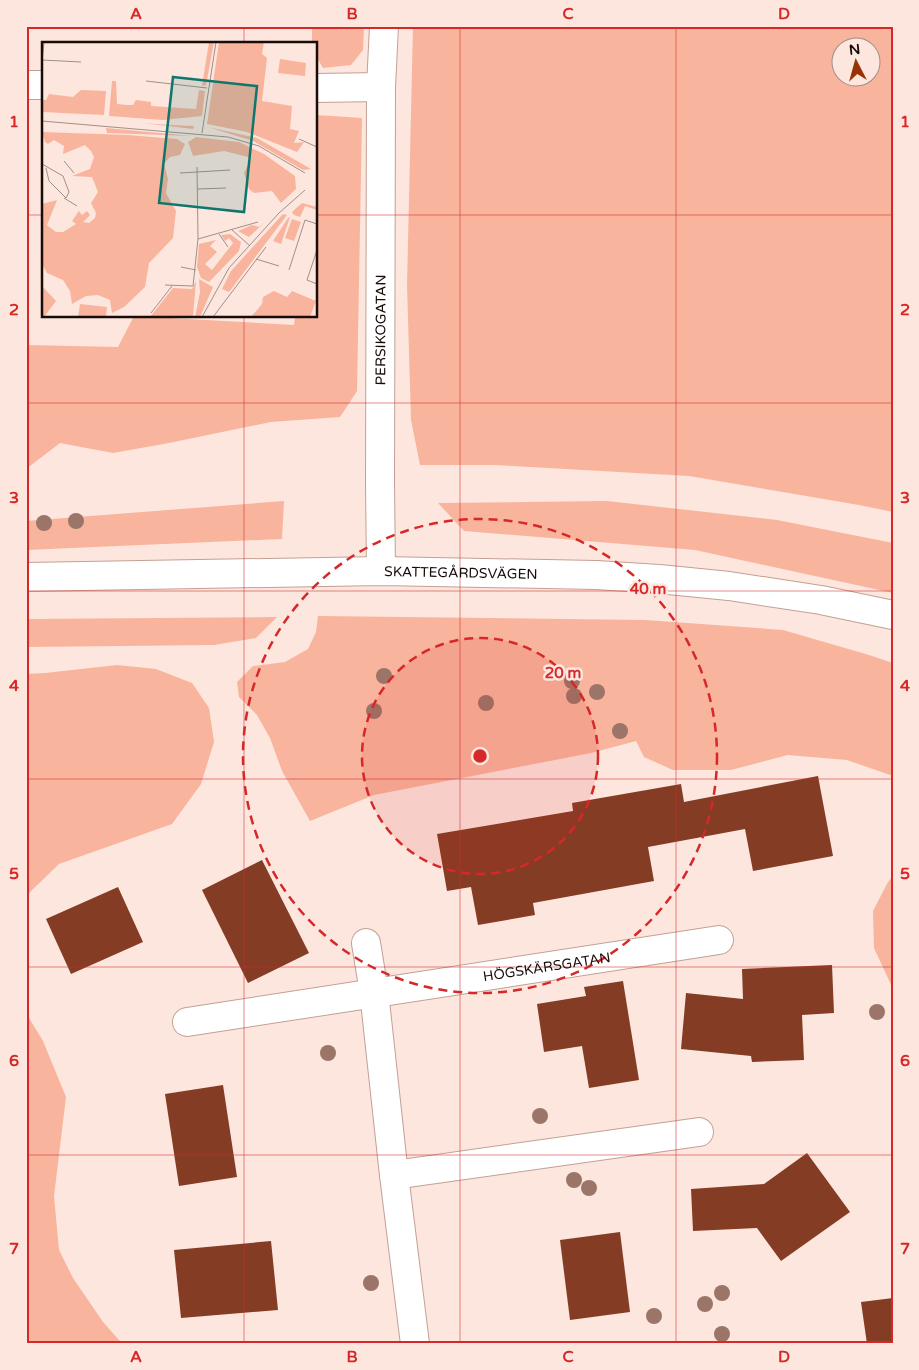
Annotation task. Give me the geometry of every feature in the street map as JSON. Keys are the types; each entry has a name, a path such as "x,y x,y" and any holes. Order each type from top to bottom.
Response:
{"street":[{"name":"PERSIKOGATAN","path":"381,571 381,87 384,26"},
{"path":"26,85 42,85"},
{"path":"318,88 381,87"},
{"name":"SKATTEGÅRDSVÄGEN","path":"26,577 381,571 596,574 729,586 821,600 893,615"},
{"name":"HÖGSKÄRSGATAN","path":"187,1022 719,940"},
{"path":"366,943 374,992 415,1344"},
{"path":"394,1176 699,1132"}],"shaded area":[{"path":"312,26 364,26 363,50 351,65 323,68 318,59 318,42 312,42"},
{"path":"413,26 893,26 893,512 689,476 495,465 420,465 411,420 407,285"},
{"path":"318,115 362,118 357,391 340,417 271,422 113,453 60,443 26,469 26,345 118,347 133,318 170,318 294,325 295,318 318,318"},
{"path":"284,501 282,539 26,550 26,521"},
{"path":"607,501 777,520 893,543 893,593 695,550 464,531 438,503"},
{"path":"318,616 645,620 783,630 893,663 893,776 847,760 788,755 731,770 673,770 644,757 636,741 591,753 374,795 310,821 282,771 270,738 257,715 239,697 237,682 253,666 285,662 308,649 316,632"},
{"path":"277,617 256,638 214,645 26,647 26,619"},
{"path":"117,665 156,669 192,683 209,708 214,742 201,784 172,824 59,864 30,892 26,900 26,674"},
{"path":"893,876 893,989 874,948 873,911"},
{"path":"26,1013 43,1041 66,1097 54,1196 59,1250 73,1278 103,1322 119,1340 126,1344 26,1344"}],"building":[{"path":"818,776 833,856 753,871 745,829 648,847 654,881 533,903 535,915 478,925 471,887 447,891 437,834 573,811 572,803 681,784 684,802"},
{"path":"262,860 309,953 248,983 202,890"},
{"path":"118,887 143,942 71,974 46,919"},
{"path":"832,965 834,1013 802,1015 804,1060 752,1062 751,1056 681,1049 686,993 743,999 742,969"},
{"path":"623,981 639,1080 589,1088 582,1046 544,1052 537,1004 586,996 584,987"},
{"path":"223,1085 237,1177 179,1186 165,1094"},
{"path":"807,1153 850,1212 781,1261 757,1228 693,1231 691,1189 764,1184"},
{"path":"620,1232 630,1312 570,1320 560,1240"},
{"path":"271,1241 278,1310 181,1318 174,1250"},
{"path":"893,1298 893,1344 867,1344 861,1302"}]}
